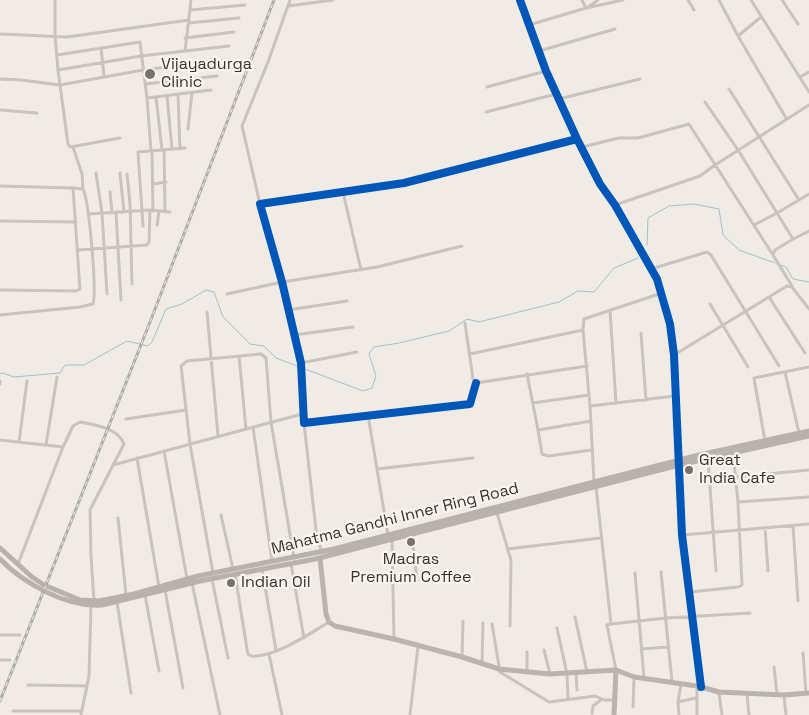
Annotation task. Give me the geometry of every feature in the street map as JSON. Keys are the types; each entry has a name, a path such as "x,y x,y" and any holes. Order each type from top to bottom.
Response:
{"main road":[{"name":"Mahatma Gandhi Inner Ring Road","path":"234,571 291,564 390,537 809,431"},
{"name":"Mahatma Gandhi Inner Ring Road","path":"679,463 809,436"},
{"name":"Mahatma Gandhi Inner Ring Road","path":"390,537 412,535 595,485"},
{"name":"Mahatma Gandhi Inner Ring Road","path":"0,548 44,585 80,600 93,603 187,579 212,576 294,558 321,555"},
{"name":"Mahatma Gandhi Inner Ring Road","path":"0,559 30,584 68,600 93,603 117,602 212,576"}],"street":[{"path":"55,0 55,36 58,70 68,144 70,147 73,147 120,138"},
{"path":"185,51 185,38 191,0"},
{"path":"290,0 268,62 242,126 301,365 302,414 317,539 321,555 326,614 329,622 335,626 462,657 499,670 550,674 576,674 616,670 634,677 672,682 719,692 747,694 784,695 808,693 803,653"},
{"path":"288,6 333,0"},
{"path":"520,0 556,94 600,184 651,269 662,293 670,324 674,355 682,535 690,592 699,687 696,698 697,715"},
{"path":"582,0 586,8"},
{"path":"586,8 598,0"},
{"path":"529,25 586,8 623,0"},
{"path":"688,0 694,10"},
{"path":"719,0 786,118"},
{"path":"751,0 809,92"},
{"path":"782,0 798,24"},
{"path":"190,10 245,5"},
{"path":"738,36 760,17"},
{"path":"0,34 67,37 189,22 239,18"},
{"path":"538,51 615,29"},
{"path":"185,38 234,32"},
{"path":"57,55 140,42 147,98 152,184 148,244 143,246 77,250"},
{"path":"58,70 142,56 229,46"},
{"path":"102,48 104,76"},
{"path":"0,79 60,84 143,70 225,60"},
{"path":"487,87 546,71"},
{"path":"800,77 809,72"},
{"path":"145,84 217,76"},
{"path":"559,99 640,79"},
{"path":"729,89 799,200"},
{"path":"147,98 211,90"},
{"path":"188,129 192,93"},
{"path":"178,94 180,149"},
{"path":"486,112 556,94"},
{"path":"167,96 172,150"},
{"path":"88,214 151,210 167,212 163,150 156,97"},
{"path":"705,102 738,150 793,240"},
{"path":"614,205 690,181 700,176 758,136 809,105"},
{"path":"0,110 37,113"},
{"path":"582,148 619,138 638,138 687,124 691,126 792,287 809,310"},
{"path":"260,204 404,183 577,139"},
{"path":"0,315 90,305 94,300 88,214 82,174 73,147"},
{"path":"143,226 138,153 185,148"},
{"path":"96,173 102,213 107,294"},
{"path":"120,173 124,212"},
{"path":"127,174 132,284"},
{"path":"152,184 166,182"},
{"path":"0,186 83,189"},
{"path":"0,290 80,290 72,188"},
{"path":"110,192 114,212 121,300"},
{"path":"343,192 361,270"},
{"path":"754,225 809,194"},
{"path":"157,225 159,212"},
{"path":"0,221 76,222"},
{"path":"773,255 775,250 809,231"},
{"path":"226,294 282,282 377,267 462,246"},
{"path":"651,269 707,252 747,311 779,366"},
{"path":"674,355 787,286 792,287"},
{"path":"611,624 595,485 587,366 582,323 585,318 662,293"},
{"path":"769,297 805,353"},
{"path":"288,310 347,301"},
{"path":"710,304 748,367"},
{"path":"610,310 616,403"},
{"path":"207,312 218,436"},
{"path":"304,423 470,404 476,383 473,379 465,323"},
{"path":"294,335 353,327"},
{"path":"470,354 582,330"},
{"path":"641,333 646,400"},
{"path":"301,365 357,352"},
{"path":"228,658 190,444 181,366 187,361 261,354 266,358 271,422 294,558"},
{"path":"239,356 246,429"},
{"path":"476,383 587,366"},
{"path":"764,441 754,378 809,367"},
{"path":"785,372 799,433"},
{"path":"527,374 542,454 548,456 592,450"},
{"path":"46,445 58,377"},
{"path":"20,442 28,381"},
{"path":"533,403 589,395"},
{"path":"590,406 675,396"},
{"path":"126,419 186,410"},
{"path":"113,465 302,414"},
{"path":"368,415 390,537 394,639"},
{"path":"538,430 591,421"},
{"path":"13,711 81,713 89,676 93,603 90,510 123,447 124,442 119,435 102,427 80,422 73,426 63,447 18,564"},
{"path":"253,427 272,562"},
{"path":"0,440 63,447"},
{"path":"164,451 187,579"},
{"path":"690,592 742,585 740,530 733,452"},
{"path":"137,458 158,586"},
{"path":"377,469 473,458"},
{"path":"708,458 716,571"},
{"path":"736,477 809,470"},
{"path":"738,502 809,498"},
{"path":"497,513 511,560 510,626"},
{"path":"221,515 234,571 248,654 255,657 268,654 304,638 329,622"},
{"path":"118,518 126,595"},
{"path":"682,535 809,524"},
{"path":"793,526 798,601"},
{"path":"766,528 768,571"},
{"path":"412,535 417,581"},
{"path":"507,549 601,538"},
{"path":"291,564 304,638"},
{"path":"262,569 276,650"},
{"path":"661,572 672,682"},
{"path":"634,573 644,678"},
{"path":"192,583 220,715"},
{"path":"165,590 183,688"},
{"path":"145,595 159,671"},
{"path":"117,602 131,693"},
{"path":"614,715 616,670 607,625 639,620 750,613"},
{"path":"575,617 588,673"},
{"path":"462,657 463,620"},
{"path":"482,663 483,623"},
{"path":"492,624 500,672 549,702 595,696 602,699 615,700"},
{"path":"557,628 567,674 568,699"},
{"path":"0,635 20,635"},
{"path":"410,715 418,645"},
{"path":"641,649 668,647"},
{"path":"544,650 550,674"},
{"path":"527,652 527,673"},
{"path":"268,654 282,715"},
{"path":"0,660 10,660"},
{"path":"774,667 777,695"},
{"path":"576,674 577,690"},
{"path":"632,707 634,677"},
{"path":"679,715 678,702 681,684"},
{"path":"28,685 86,686"},
{"path":"719,692 722,715"},
{"path":"747,694 749,715"},
{"path":"784,695 786,715"},
{"path":"678,702 696,698"},
{"path":"592,713 593,706 602,699"}],"waterway":[{"path":"647,245 648,218 669,206 694,204 719,209 723,235 739,250 775,263"},
{"path":"0,374 3,373 14,377 60,373 65,365 84,365 127,341 148,346 152,342 166,309 182,304 206,290 214,292 223,317 250,344 264,346 276,358 363,391 372,388 376,376 369,354 374,347 449,331 467,319 479,322 559,302 578,291 594,292 614,268 638,258"},
{"path":"781,265 786,267 793,279 809,282"}],"railway":[{"path":"0,701 152,317 274,0"}],"cycle path":[{"path":"520,0 546,71 577,139 600,184 615,205 657,279 670,324 674,355 682,535 701,687"},
{"path":"476,383 470,404 304,423 301,363 282,282 260,204 404,183 577,139"}],"place":[{"name":"Vijayadurga Clinic","path":"150,74"},
{"name":"Great India Cafe","path":"689,470"},
{"name":"Madras Premium Coffee","path":"411,542"},
{"name":"Indian Oil","path":"231,583"}]}
